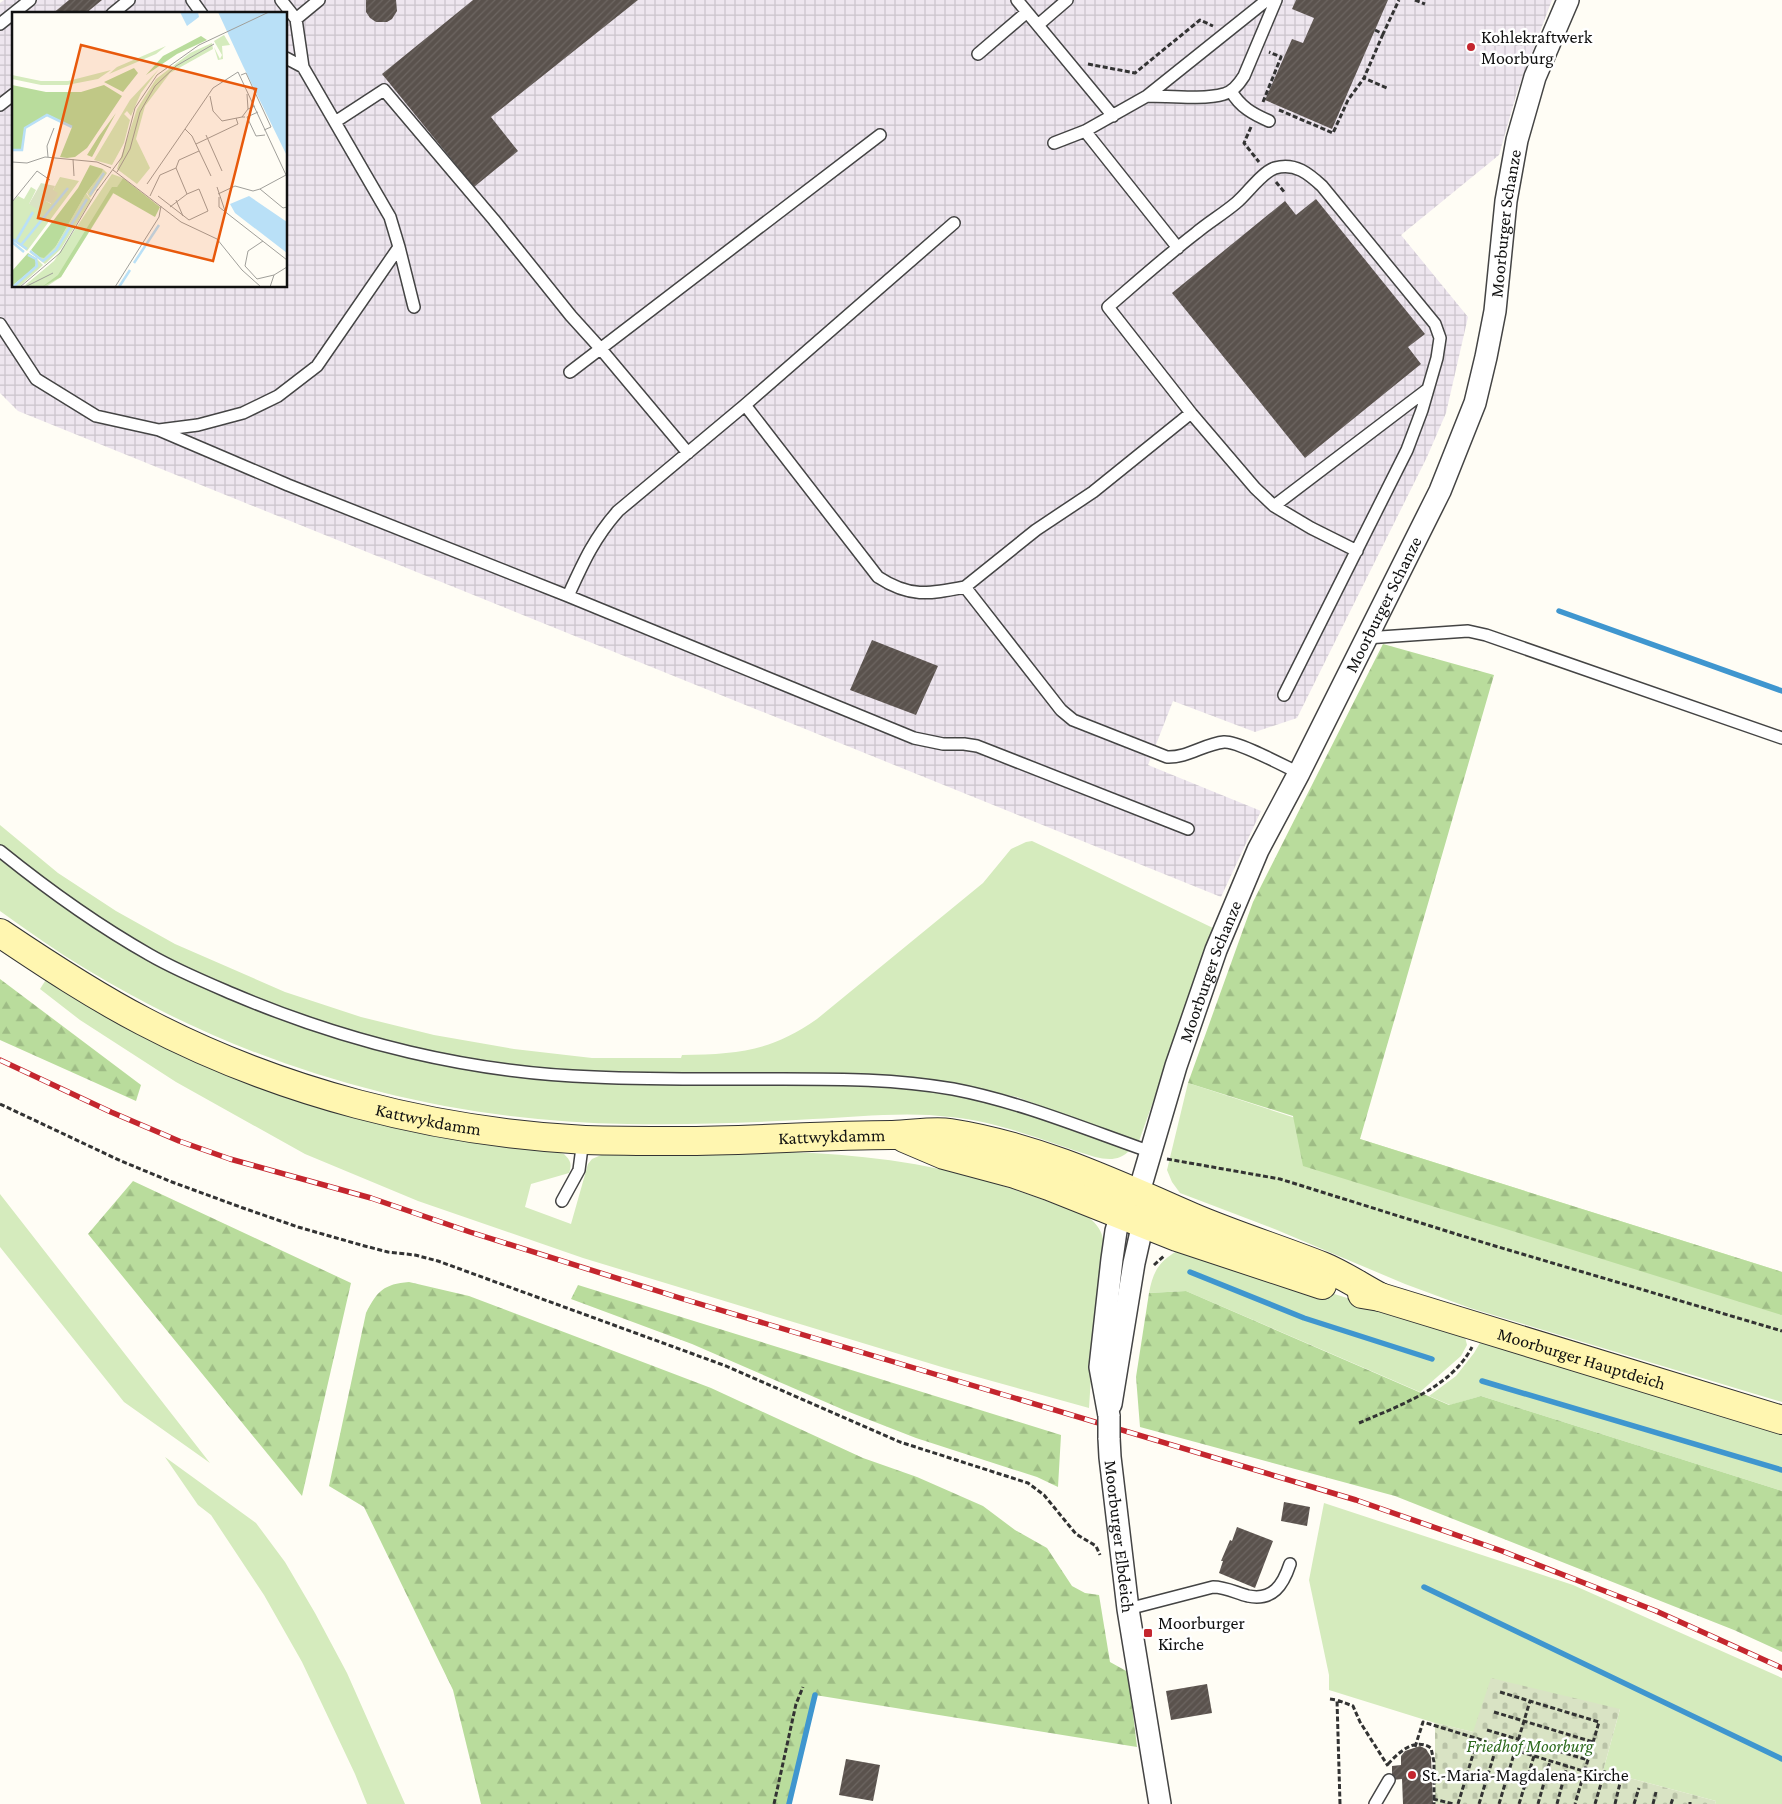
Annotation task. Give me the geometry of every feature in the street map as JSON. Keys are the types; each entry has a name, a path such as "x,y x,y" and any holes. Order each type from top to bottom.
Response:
{"main road":[{"name":"Kattwykdamm","path":"0,932 58,972 146,1023 236,1063 284,1081 378,1109 428,1120 505,1132 583,1140 714,1141 855,1135 898,1136 945,1132 988,1140 1054,1159 1138,1192"},
{"name":"Kattwykdamm","path":"898,1136 944,1155 1015,1174 1132,1218"},
{"path":"1132,1218 1128,1202 1138,1192"},
{"name":"Moorburger Hauptdeich","path":"1138,1192 1195,1218 1326,1268 1380,1297"},
{"name":"Moorburger Hauptdeich","path":"1132,1218 1177,1237 1322,1285 1380,1297 1782,1420"}],"street":[{"name":"Moorburger Schanze","path":"1138,1192 1176,1066 1216,950 1258,850 1299,774 1440,491 1475,403 1494,311 1506,201 1517,140 1535,77 1568,0"},
{"name":"Moorburger Elbdeich","path":"1132,1218 1134,1263 1118,1374 1109,1416 1109,1438 1128,1609 1160,1804"}],"lane":[{"path":"15,12 30,0"},
{"path":"114,12 129,0"},
{"path":"192,0 201,12"},
{"path":"282,0 296,19 303,66 390,217 414,307"},
{"path":"296,19 319,0"},
{"path":"1017,0 1113,116"},
{"path":"1038,25 1067,0"},
{"path":"1054,143 1085,131 1147,96 1267,0"},
{"path":"1147,96 1197,97 1224,94 1239,85 1276,0"},
{"path":"978,54 1027,12"},
{"path":"0,24 12,14"},
{"path":"288,59 303,66"},
{"path":"335,122 384,90 494,220 571,316 688,453"},
{"path":"1231,90 1239,104 1269,121"},
{"path":"0,104 12,95"},
{"path":"1085,131 1178,248"},
{"path":"570,372 880,135"},
{"path":"1284,695 1357,551 1407,450 1428,389 1437,358 1440,338 1435,324 1322,186 1307,172 1295,167 1276,168 1268,172 1235,204 1178,248 1108,307 1191,413 1255,488 1274,506 1311,528 1357,551"},
{"path":"568,596 593,543 604,526 618,511 745,405 954,223"},
{"path":"159,430 198,425 242,413 278,396 317,366 399,247"},
{"path":"0,324 36,379 96,416 159,430 375,520 568,596 914,738 943,744 977,746 1188,829"},
{"path":"1274,506 1428,389"},
{"path":"745,405 878,577 893,587 911,592 931,593 964,587 1036,530 1093,492 1191,413"},
{"path":"964,587 1061,710 1073,720 1167,757 1176,758 1212,745 1231,743 1299,774"},
{"path":"1366,638 1468,631 1477,633 1782,738"},
{"path":"0,851 29,874 98,922 151,956 273,1011 344,1035 422,1055 504,1070 591,1077 840,1078 889,1080 954,1090 1015,1104 1151,1152"},
{"path":"562,1202 579,1170 583,1140"},
{"path":"1128,1609 1213,1587 1222,1587 1247,1595 1267,1595 1281,1585 1290,1564"},
{"path":"1375,1804 1389,1776"}],"path":[{"path":"1274,108 1333,133 1348,100 1364,78 1399,0"},
{"path":"1415,0 1425,4"},
{"path":"1084,63 1135,73 1200,20 1226,32"},
{"path":"1375,30 1383,34"},
{"path":"1257,47 1281,57 1244,144 1285,193"},
{"path":"1364,78 1387,88"},
{"path":"1263,102 1268,105"},
{"path":"0,1104 77,1142 172,1182 298,1227 388,1252 414,1255 438,1261 726,1366 900,1442 1028,1483 1044,1495 1076,1534 1096,1546 1101,1556"},
{"path":"1151,1152 1171,1161 1280,1179 1782,1331"},
{"path":"1359,1423 1412,1399 1444,1380 1462,1363 1471,1350 1478,1328"},
{"path":"774,1804 796,1704 803,1687"},
{"path":"1500,1692 1599,1722 1575,1804"},
{"path":"1330,1699 1353,1706 1360,1722 1388,1764 1389,1776"},
{"path":"1337,1700 1340,1804"},
{"path":"1499,1804 1530,1701"},
{"path":"1494,1712 1593,1742"},
{"path":"1415,1745 1424,1722 1603,1777"},
{"path":"1487,1730 1588,1760"},
{"path":"1458,1804 1478,1738"},
{"path":"1388,1764 1399,1752 1415,1745 1425,1744 1431,1748 1434,1762 1434,1804"},
{"path":"1480,1804 1497,1745"},
{"path":"1519,1804 1534,1756"},
{"path":"1538,1804 1550,1761"},
{"path":"1557,1804 1568,1766"},
{"path":"1596,1804 1605,1770"},
{"path":"1615,1804 1620,1783"},
{"path":"1634,1804 1639,1788"},
{"path":"1653,1804 1656,1792"},
{"path":"1671,1804 1673,1798"},
{"path":"1434,1799 1454,1804"}],"shaded area":[{"name":"Kohlekraftwerk Moorburg","path":"4,0 1552,0 1517,92 1499,155 1401,235 1468,317 1446,413 1427,457 1297,718 1255,732 1173,701 1148,765 1261,811 1221,897 18,411 0,393 0,3"}],"green space":[{"path":"1383,644 1494,675 1360,1139 1782,1272 1782,1315 1303,1166 1293,1116 1188,1083 1253,902"},
{"path":"0,825 58,873 116,911 175,944 285,992 361,1017 434,1035 514,1049 592,1058 681,1058 682,1055 720,1054 768,1045 784,1038 817,1019 983,883 1011,849 1026,842 1032,841 1215,929 1139,1141 1136,1142 1017,1097 935,1081 887,1075 883,1085 955,1094 1052,1120 1130,1150 1118,1158 1095,1157 988,1123 934,1115 882,1115 697,1124 557,1121 486,1113 416,1100 347,1083 279,1061 212,1035 148,1004 86,969 0,911"},
{"path":"47,978 173,1049 564,1154 570,1163 569,1173 531,1184 525,1207 571,1224 588,1164 592,1159 608,1152 788,1152 833,1154 877,1159 922,1165 966,1175 1085,1215 1099,1228 1104,1247 1089,1408 945,1368 583,1258 418,1201 305,1154 176,1082 80,1020 40,989"},
{"path":"0,979 141,1085 136,1101 0,1040"},
{"path":"1188,1083 1782,1272 1782,1402 1470,1308 1405,1284 1277,1230 1180,1193 1172,1182 1167,1170"},
{"path":"133,1181 351,1283 302,1496 88,1234"},
{"path":"0,1194 210,1463 124,1402 0,1247"},
{"path":"1180,1246 1465,1337 1467,1345 1461,1356 1420,1392 1186,1291 1149,1293 1157,1269"},
{"path":"409,1282 469,1296 711,1388 863,1458 917,1477 983,1506 1015,1530 1047,1548 1072,1586 1085,1593 1099,1595 1110,1662 1128,1672 1137,1747 815,1695 789,1804 481,1804 453,1690 364,1507 329,1486 366,1313 382,1290 393,1285"},
{"path":"578,1285 1061,1435 1058,1487 1037,1477 916,1438 844,1410 692,1344 571,1299"},
{"path":"1186,1291 1449,1405 1481,1396 1782,1491 1782,1652 1734,1630 1395,1496 1140,1427 1136,1377 1149,1293"},
{"path":"1481,1341 1782,1430 1782,1491 1481,1396 1450,1405 1429,1396 1456,1376"},
{"path":"165,1457 256,1523 285,1562 347,1673 405,1804 367,1804 355,1774 302,1662 264,1595 211,1515 198,1505"},
{"path":"1324,1503 1573,1585 1782,1678 1782,1804 1715,1804 1716,1801 1603,1771 1620,1709 1473,1732 1435,1723 1329,1690 1329,1675 1309,1580"},
{"name":"Friedhof Moorburg","path":"1491,1678 1620,1709 1603,1771 1716,1801 1715,1804 1435,1804 1435,1723 1473,1732"}],"building":[{"path":"69,0 102,0 87,12 54,12"},
{"path":"366,0 396,0 397,11 392,19 387,22 376,22 366,12"},
{"path":"473,0 638,0 491,117 518,151 474,187 382,74"},
{"path":"1296,0 1388,0 1332,129 1265,100 1292,39 1303,43 1314,18 1292,9"},
{"path":"1316,199 1425,334 1408,347 1421,364 1305,458 1172,293 1285,201 1296,215"},
{"path":"872,640 938,666 916,715 850,690"},
{"path":"1284,1502 1310,1507 1307,1526 1281,1521"},
{"path":"1237,1527 1273,1541 1255,1588 1219,1573 1223,1561 1221,1561"},
{"path":"1207,1684 1212,1713 1171,1720 1166,1691"},
{"name":"St.-Maria-Magdalena-Kirche","path":"1420,1746 1426,1749 1431,1757 1433,1804 1403,1804 1402,1779 1392,1780 1392,1766 1401,1765 1401,1756 1405,1751"},
{"path":"846,1759 880,1765 873,1801 839,1795"}],"waterway":[{"path":"1559,611 1782,691"},
{"path":"1190,1272 1304,1318 1432,1359"},
{"path":"1482,1381 1782,1470"},
{"path":"1424,1587 1782,1759"},
{"path":"789,1804 815,1695"}],"railway":[{"path":"0,1060 111,1112 179,1141 230,1159 371,1198 470,1232 680,1298 1356,1500 1502,1551 1656,1611 1782,1668"}],"place":[{"name":"Kohlekraftwerk Moorburg","path":"1471,47"},
{"name":"Moorburger Kirche","path":"1148,1633"},
{"name":"St.-Maria-Magdalena-Kirche","path":"1412,1775"}]}
